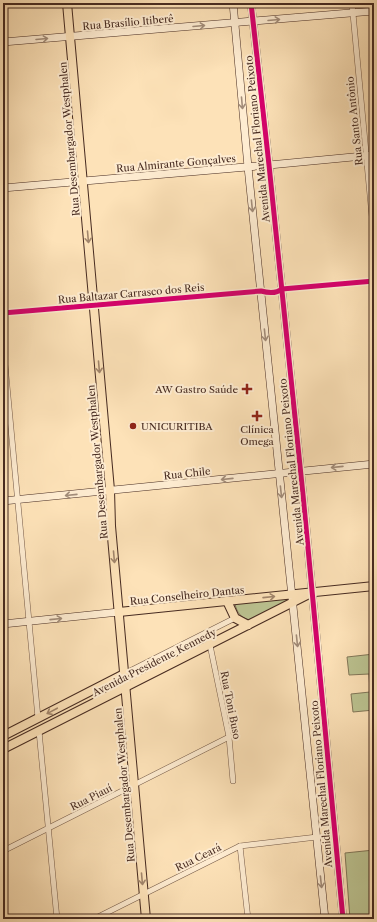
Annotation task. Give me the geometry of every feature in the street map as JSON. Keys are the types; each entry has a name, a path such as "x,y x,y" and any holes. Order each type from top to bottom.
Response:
{"main road":[{"name":"Rua Desembargador Westphalen","path":"68,3 110,490 111,526 146,919"},
{"name":"Rua Conselheiro Dantas","path":"119,612 227,601 292,598 313,592 374,586"},
{"name":"Avenida Presidente Kennedy","path":"3,749 210,645 248,625 292,598"},
{"path":"227,601 235,618 248,625"},
{"name":"Avenida Presidente Kennedy","path":"3,736 124,674"},
{"path":"65,704 70,715"}],"street":[{"name":"Avenida Marechal Floriano Peixoto","path":"233,3 248,167 325,919"},
{"name":"Avenida Marechal Floriano Peixoto","path":"251,3 301,471 343,919"},
{"name":"Rua Santo Antônio","path":"352,3 370,155 374,238"},
{"name":"Rua Brasílio Itiberê","path":"3,42 374,11"},
{"name":"Rua Almirante Gonçalves","path":"3,188 370,155"},
{"path":"282,289 374,282"},
{"name":"Rua Baltazar Carrasco dos Reis","path":"3,313 261,291"},
{"path":"3,343 38,718"},
{"name":"Rua Chile","path":"3,501 374,464"},
{"name":"Rua Conselheiro Dantas","path":"3,624 119,612"},
{"name":"Avenida Presidente Kennedy","path":"124,674 235,618"},
{"name":"Rua Toni Buso","path":"206,633 210,645 229,737 233,781"},
{"path":"39,731 57,919"},
{"name":"Rua Piauí","path":"3,851 229,737"},
{"name":"Rua Ceará","path":"94,919 240,846 317,837"},
{"path":"240,846 248,919"}],"green space":[{"path":"286,598 287,601 250,620 240,615 235,604"},
{"path":"374,654 374,710 353,712 351,694 370,692 369,674 349,675 347,657"},
{"path":"374,850 374,919 350,919 345,853"}],"cycle path":[{"path":"251,3 303,495 343,919"},
{"path":"3,313 261,291 272,293 282,289 374,281"}],"place":[{"name":"AW Gastro Saúde","path":"247,389"},
{"name":"Clínica Omega","path":"257,416"},
{"name":"UNICURITIBA","path":"133,426"}]}
